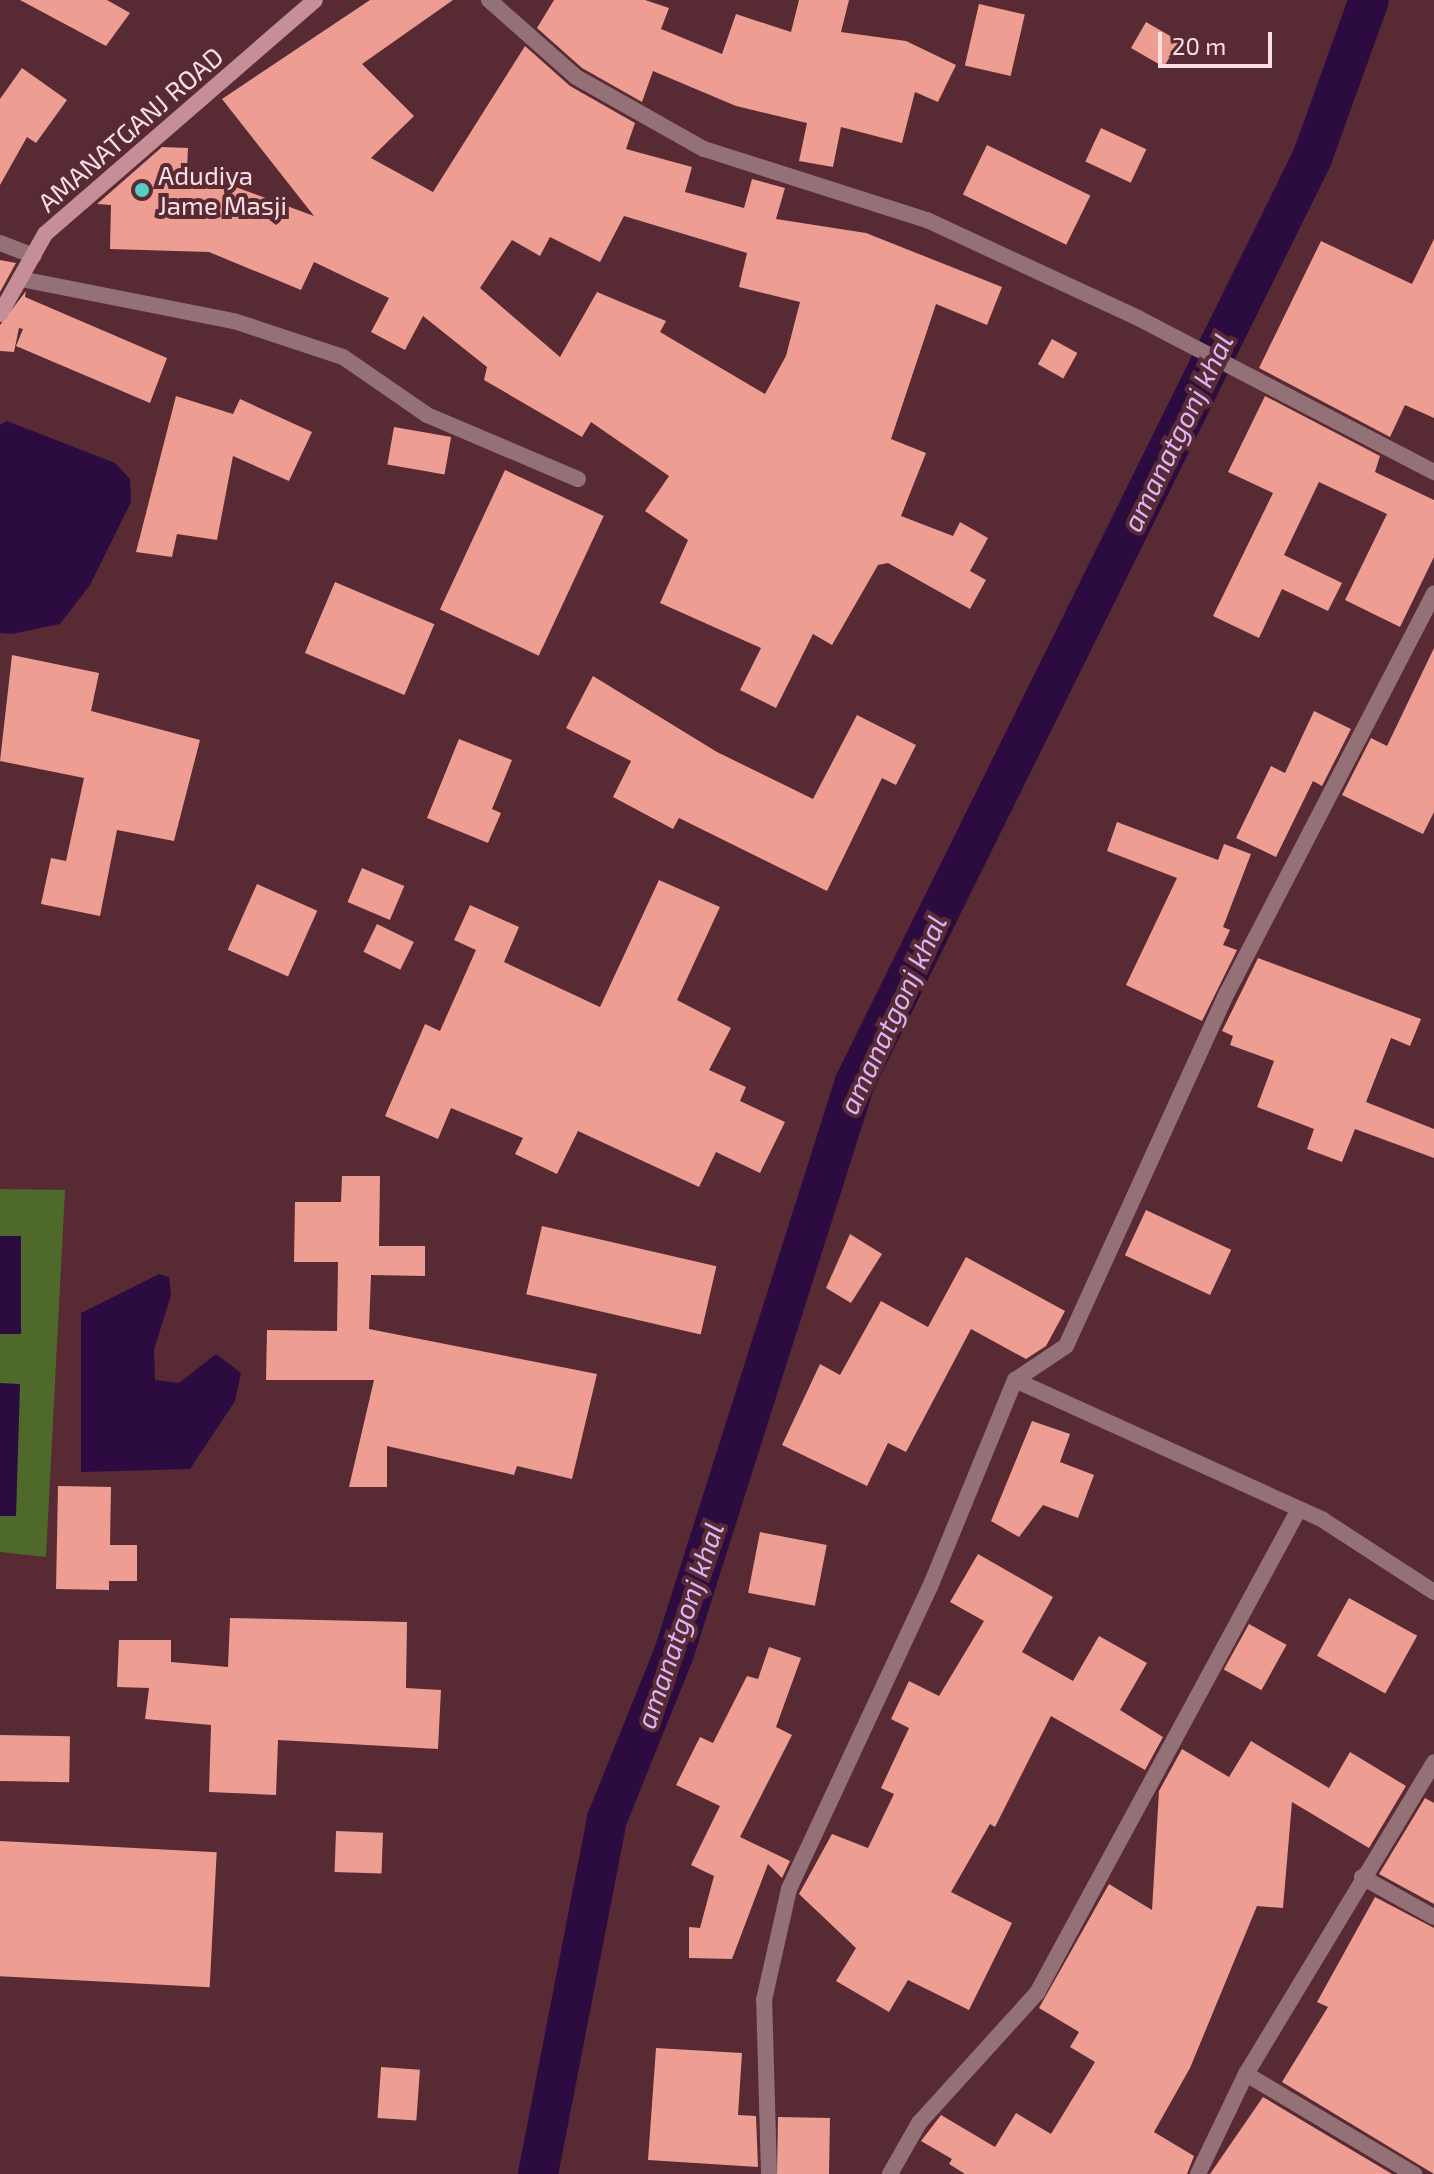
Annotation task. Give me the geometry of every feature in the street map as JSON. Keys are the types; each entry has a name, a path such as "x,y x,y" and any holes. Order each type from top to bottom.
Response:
{"main road":[{"name":"AMANATGANJ ROAD","path":"0,314 45,234 315,0"}],"street":[{"path":"489,0 576,77 704,149 927,220 988,254 1138,318 1316,406 1434,472"},
{"path":"0,243 34,256"},
{"path":"21,279 234,321 343,357 427,415 578,479"},
{"path":"769,2174 764,2000 789,1889 930,1587 1015,1380 1066,1346 1227,993 1434,593"},
{"path":"1015,1380 1299,1509 1434,1592"},
{"path":"890,2174 919,2123 1037,1993 1299,1509"},
{"path":"1198,2174 1246,2074 1434,1762"},
{"path":"1362,1877 1434,1917"},
{"path":"1246,2074 1414,2174"}],"green space":[{"path":"0,1189 65,1190 46,1557 0,1552"}],"shaded area":[{"path":"7,421 115,463 130,479 131,502 90,585 60,624 12,634 0,633 0,425"},
{"path":"0,1236 21,1236 21,1334 0,1334"},
{"path":"159,1274 169,1277 171,1295 154,1350 155,1380 179,1383 216,1354 241,1373 235,1401 190,1469 81,1472 81,1313"},
{"path":"0,1383 20,1384 16,1516 0,1516"}],"building":[{"path":"20,0 107,0 130,13 106,46"},
{"path":"370,0 453,0 362,64 414,116 371,158 433,192 525,46 570,86 635,123 626,149 692,167 685,192 744,208 752,179 785,188 776,219 866,233 1002,287 987,325 936,304 891,439 926,453 901,516 953,536 960,522 988,538 970,571 986,580 970,609 888,563 878,565 832,645 813,634 776,708 740,690 761,648 660,603 688,540 645,511 669,476 591,422 582,437 484,380 487,367 423,316 405,350 371,332 389,298 314,262 301,290 209,252 110,249 111,205 97,204 162,147 188,148 187,169 314,216 222,99","holes":["624,216 747,253 739,287 800,302 786,356 765,394 660,332 666,321 597,292 560,357 480,288 512,240 540,256 550,237 600,262"]},
{"path":"554,0 645,0 669,8 661,29 722,54 736,14 791,32 799,0 849,0 841,32 906,41 956,65 938,102 915,92 902,143 841,127 833,167 799,161 807,123 736,106 653,71 642,102 582,68 537,28"},
{"path":"979,4 1025,15 1011,76 965,65"},
{"path":"1146,22 1179,41 1164,67 1131,48"},
{"path":"22,68 67,100 36,143 27,137 0,185 0,99"},
{"path":"1101,128 1146,149 1131,183 1085,162"},
{"path":"987,145 1090,195 1066,245 963,194"},
{"path":"1434,239 1434,418 1405,405 1390,437 1259,368 1321,241 1412,284"},
{"path":"0,260 16,263 0,292"},
{"path":"26,291 25,297 167,358 150,403 16,346 23,329 19,328 14,352 0,351 0,325"},
{"path":"1052,339 1077,353 1063,378 1038,364"},
{"path":"176,396 233,414 240,399 312,432 289,481 233,456 217,540 177,534 172,557 136,552"},
{"path":"1265,396 1380,456 1375,472 1434,500 1434,557 1400,627 1345,600 1387,514 1319,482 1284,555 1342,583 1328,611 1282,589 1259,638 1213,616 1273,493 1228,472"},
{"path":"394,427 451,437 445,474 387,464"},
{"path":"505,470 604,516 539,656 440,610"},
{"path":"335,582 434,624 404,695 305,653"},
{"path":"1434,648 1434,812 1423,834 1342,795 1371,738 1387,746"},
{"path":"12,655 99,673 91,711 200,740 174,841 117,830 100,916 41,904 51,858 66,861 84,778 0,761"},
{"path":"593,676 717,752 813,799 857,715 916,745 896,785 882,778 827,891 679,818 673,829 613,797 631,761 566,728"},
{"path":"1314,711 1351,729 1322,786 1313,781 1276,857 1236,838 1271,766 1285,773"},
{"path":"459,739 512,760 492,809 501,813 488,843 427,818"},
{"path":"1117,822 1218,860 1224,844 1251,854 1223,927 1230,930 1223,945 1237,950 1202,1021 1126,985 1177,878 1107,851"},
{"path":"362,868 404,886 390,920 348,902"},
{"path":"659,880 720,907 677,1000 731,1028 709,1070 746,1087 740,1101 785,1122 760,1173 716,1152 699,1187 578,1131 557,1174 515,1154 523,1138 451,1108 438,1139 385,1116 425,1024 440,1031 476,950 454,940 470,905 519,927 504,962 600,1007"},
{"path":"257,884 317,911 288,977 228,950"},
{"path":"377,924 414,942 400,970 363,952"},
{"path":"1258,958 1421,1019 1410,1046 1391,1038 1366,1102 1434,1129 1434,1158 1355,1129 1342,1162 1307,1149 1314,1129 1257,1107 1274,1061 1230,1045 1233,1036 1222,1031"},
{"path":"342,1176 380,1176 379,1246 425,1246 425,1276 371,1275 369,1329 597,1374 572,1479 517,1466 514,1475 387,1446 387,1487 349,1487 374,1380 266,1380 267,1330 337,1331 338,1262 294,1262 295,1202 341,1202"},
{"path":"1146,1210 1231,1250 1210,1295 1125,1255"},
{"path":"542,1226 716,1266 701,1334 526,1294"},
{"path":"850,1234 882,1254 851,1303 826,1288"},
{"path":"966,1257 1065,1311 1046,1346 1026,1359 971,1329 906,1452 888,1443 867,1486 782,1445 820,1364 840,1375 881,1301 928,1327"},
{"path":"1032,1421 1070,1434 1060,1462 1094,1475 1078,1518 1043,1505 1019,1537 991,1521"},
{"path":"58,1486 111,1487 110,1545 137,1545 137,1581 109,1581 109,1590 56,1589"},
{"path":"760,1532 827,1545 815,1606 748,1593"},
{"path":"978,1554 1053,1597 1022,1652 1073,1681 1099,1636 1147,1663 1120,1710 1163,1737 1145,1770 1051,1716 995,1827 990,1824 951,1892 1012,1923 969,2010 908,1980 889,2012 836,1981 856,1948 799,1894 832,1834 868,1848 894,1794 881,1788 909,1728 891,1719 909,1681 939,1696 984,1621 950,1602"},
{"path":"1349,1598 1417,1636 1385,1694 1317,1656"},
{"path":"230,1618 407,1622 406,1688 441,1690 438,1749 278,1740 276,1795 209,1792 211,1725 145,1719 149,1688 117,1687 119,1640 171,1640 171,1662 228,1667"},
{"path":"1249,1624 1287,1645 1261,1690 1224,1669"},
{"path":"769,1647 801,1658 776,1727 792,1735 740,1837 790,1861 782,1878 768,1864 732,1959 689,1958 689,1927 700,1928 714,1876 691,1865 720,1806 676,1785 700,1737 713,1743 747,1676 758,1679"},
{"path":"0,1735 70,1736 69,1782 0,1781"},
{"path":"1251,1741 1329,1788 1350,1752 1406,1786 1369,1848 1292,1802 1283,1908 1257,1906 1190,2068 1154,2132 1194,2156 1187,2174 965,2174 949,2164 952,2159 921,2141 941,2115 995,2147 1016,2113 1051,2134 1095,2062 1070,2047 1079,2032 1039,2008 1109,1884 1152,1910 1159,1791 1182,1749 1229,1777"},
{"path":"1425,1798 1434,1803 1434,1904 1379,1874"},
{"path":"336,1831 383,1833 382,1874 335,1872"},
{"path":"0,1841 217,1852 210,1987 0,1976"},
{"path":"1375,1897 1434,1928 1434,2174 1282,2082 1328,2007 1317,2002"},
{"path":"656,2048 742,2053 738,2115 756,2116 758,2167 648,2160"},
{"path":"381,2067 420,2070 416,2121 377,2118"},
{"path":"1263,2097 1392,2174 1210,2174"},
{"path":"778,2117 830,2118 829,2174 777,2174"}],"waterway":[{"name":"amanatgonj khal","path":"538,2174 607,1819 673,1656 855,1082 1312,158 1369,0"}],"place":[{"name":"Adudiya Jame Masji","path":"142,190"}]}
